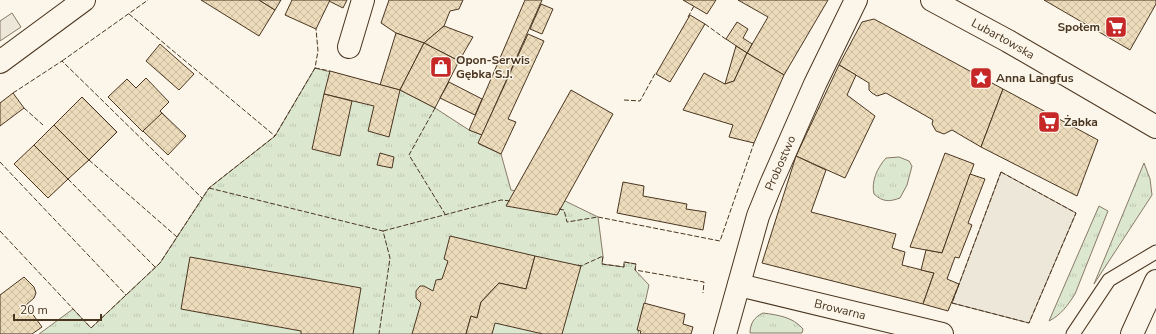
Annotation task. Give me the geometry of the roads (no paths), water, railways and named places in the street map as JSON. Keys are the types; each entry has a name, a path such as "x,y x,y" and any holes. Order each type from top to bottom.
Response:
{"street":[{"path":"349,47 363,0"},
{"name":"Probostwo","path":"725,334 758,216 815,84 856,0"},
{"name":"Lubartowska","path":"932,0 1014,45 1156,127"},
{"path":"0,62 80,1"},
{"path":"1132,334 1156,281"},
{"name":"Browarna","path":"739,285 942,334"}],"lane":[{"path":"1073,334 1109,280 1156,252"}],"place":[{"name":"Społem","path":"1116,27"},
{"name":"Opon-Serwis Gębka S.J.","path":"441,67"},
{"name":"Anna Langfus","path":"981,78"},
{"name":"Żabka","path":"1049,122"}]}
